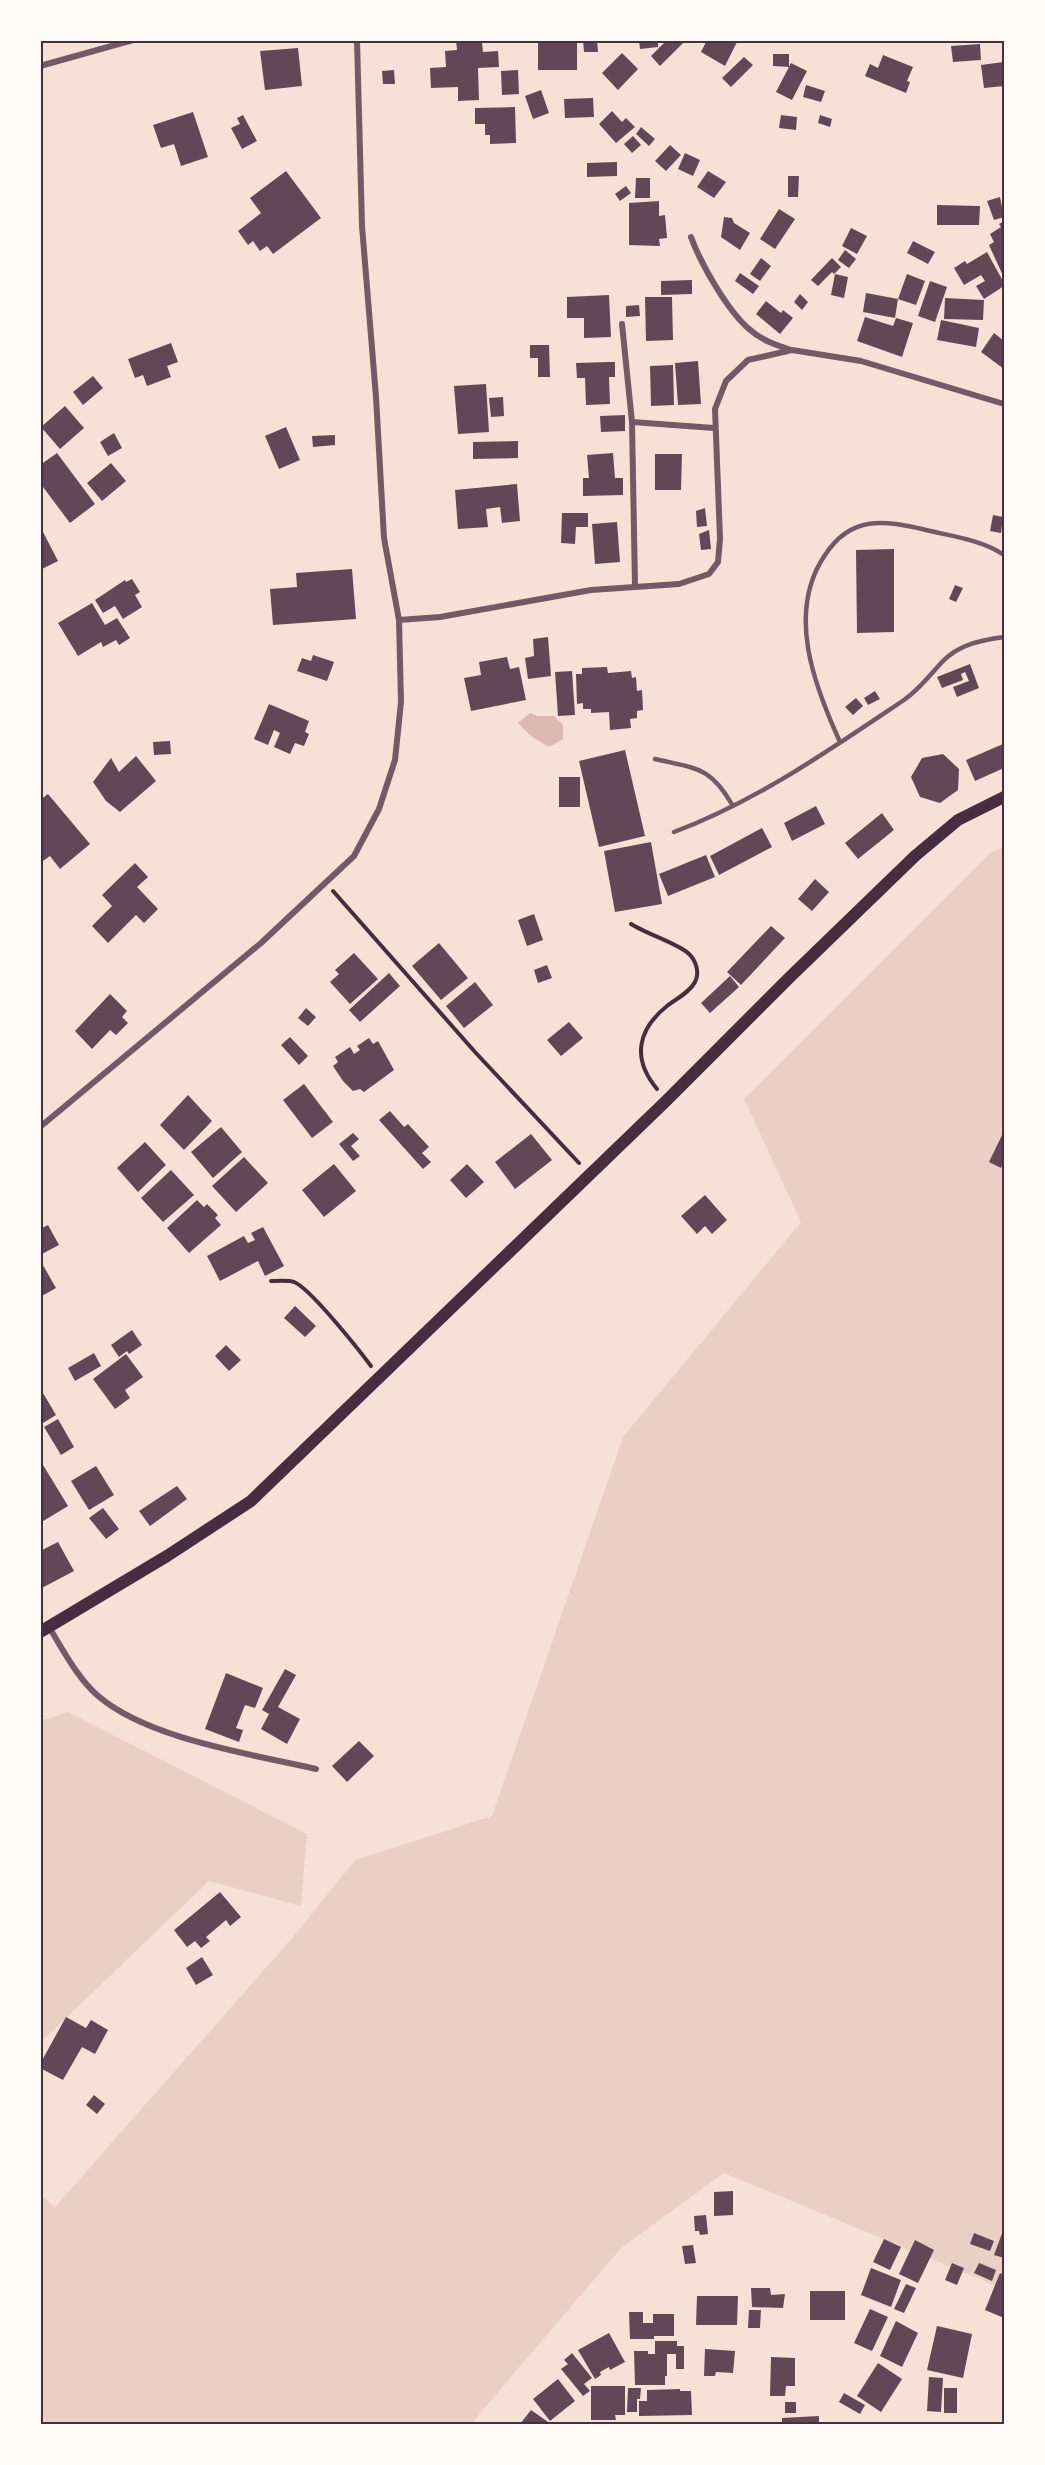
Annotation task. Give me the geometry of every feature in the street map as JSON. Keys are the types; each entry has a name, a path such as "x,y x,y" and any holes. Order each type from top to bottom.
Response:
{"main road":[{"path":"45,1630 167,1556 251,1501 378,1376 590,1175 915,856 958,820 1005,797"}],"street":[{"path":"40,66 134,40"},
{"path":"40,1127 261,943 354,856 380,809 395,760 401,702 399,620 384,538 376,398 362,226 357,40"},
{"path":"691,237 699,258 716,286 748,328 762,338 792,350 861,361 1005,404"},
{"path":"622,324 632,422 635,585"},
{"path":"399,620 440,617 591,590 635,585 678,584 708,574 718,562 720,501 714,428 715,409 720,393 735,370 748,360 792,350"},
{"path":"632,422 714,428"},
{"path":"45,1630 95,1694 118,1710 149,1726 183,1737 316,1769"}],"lane":[{"path":"840,742 820,697 806,629 806,596 816,569 834,541 854,527 877,522 919,528 1005,555"},
{"path":"674,832 717,815 809,762 919,690 944,660 961,648 978,641 1005,637"},
{"path":"655,759 696,769 710,775 722,785 734,806"}],"path":[{"path":"327,883 475,1052 590,1175"},
{"path":"631,924 687,951 695,961 697,972 695,982 665,1008 642,1039 642,1066 665,1102"},
{"path":"271,1281 294,1282 308,1292 356,1346 378,1376"}],"shaded area":[{"path":"530,713 537,716 554,716 563,725 563,739 549,747 531,736 518,723"},
{"path":"1004,847 1004,2289 724,2173 621,2248 471,2424 41,2424 40,2194 55,2207 293,1937 355,1860 492,1816 623,1437 801,1222 744,1099 991,852"},
{"path":"68,1712 307,1834 301,1906 209,1881 41,2042 41,1721"}],"building":[{"path":"456,40 482,42 483,52 498,51 499,67 478,68 479,100 458,101 458,87 431,88 430,68 446,67 445,51 457,50"},
{"path":"538,40 577,40 577,70 538,70"},
{"path":"583,40 597,40 598,52 584,52"},
{"path":"639,40 658,40 658,47 640,49"},
{"path":"667,40 686,40 660,66 651,56"},
{"path":"707,40 738,40 725,66 701,52"},
{"path":"980,44 981,60 953,62 951,46"},
{"path":"298,48 302,86 265,90 260,51"},
{"path":"622,53 638,69 618,90 602,73"},
{"path":"773,54 789,54 789,67 773,66"},
{"path":"883,55 913,67 907,81 910,82 906,93 865,76 870,64 878,68"},
{"path":"744,57 753,65 731,87 722,78"},
{"path":"1003,62 1004,86 984,88 981,65"},
{"path":"791,63 807,71 792,100 776,92"},
{"path":"394,70 395,84 383,84 382,71"},
{"path":"518,70 519,94 502,95 501,71"},
{"path":"806,85 825,91 821,102 803,97"},
{"path":"541,90 549,113 533,119 525,96"},
{"path":"593,98 594,117 565,118 564,99"},
{"path":"515,107 516,143 490,144 490,135 485,135 485,124 475,124 475,108"},
{"path":"612,111 622,122 626,118 635,127 616,143 599,124"},
{"path":"193,112 208,157 181,166 174,144 161,148 153,125"},
{"path":"243,115 257,141 242,149 231,128 240,124 237,118"},
{"path":"781,115 797,117 796,130 779,128"},
{"path":"820,115 832,119 830,127 818,123"},
{"path":"641,127 655,139 649,146 636,134"},
{"path":"633,136 641,145 632,153 624,144"},
{"path":"670,145 681,155 666,171 655,161"},
{"path":"685,153 700,160 693,176 678,169"},
{"path":"617,162 617,176 587,177 587,163"},
{"path":"286,171 321,218 273,254 267,246 260,251 253,241 248,245 238,231 261,213 250,198"},
{"path":"708,171 726,182 714,198 697,187"},
{"path":"788,176 799,176 798,197 788,197"},
{"path":"636,178 650,178 650,198 635,198"},
{"path":"626,186 631,193 620,201 615,194"},
{"path":"1000,197 1004,217 994,220 987,201"},
{"path":"659,201 659,216 665,215 667,238 659,239 660,246 629,245 629,203"},
{"path":"937,205 980,206 979,225 937,225"},
{"path":"779,209 795,219 775,249 760,239"},
{"path":"724,217 732,218 734,223 750,233 740,250 721,237"},
{"path":"1004,221 1004,278 989,245 994,242 990,234 1001,227 999,224"},
{"path":"851,228 867,236 857,254 842,246"},
{"path":"913,241 935,252 928,264 907,253"},
{"path":"845,250 856,259 849,268 838,260"},
{"path":"987,252 1004,286 984,299 976,286 985,281 981,275 964,285 954,268 965,261 967,264"},
{"path":"761,258 771,266 760,281 750,274"},
{"path":"832,258 841,267 834,274 832,272 818,286 811,280"},
{"path":"740,273 759,286 753,294 735,281"},
{"path":"835,274 848,277 844,298 831,295"},
{"path":"907,274 925,281 916,305 898,299"},
{"path":"692,280 692,294 661,295 661,281"},
{"path":"930,281 947,287 935,322 918,316"},
{"path":"866,293 898,299 895,318 863,312"},
{"path":"800,294 808,302 802,310 794,302"},
{"path":"609,295 611,337 584,338 584,318 567,318 567,297"},
{"path":"645,297 672,297 673,340 646,341"},
{"path":"945,298 984,300 983,320 944,319"},
{"path":"766,301 781,313 783,310 793,318 780,334 756,314"},
{"path":"639,305 640,316 626,317 626,306"},
{"path":"865,317 893,326 896,318 913,323 902,357 857,341"},
{"path":"941,320 979,328 976,347 937,340"},
{"path":"994,333 1004,341 1004,369 981,352"},
{"path":"171,343 178,362 167,366 171,377 147,386 143,375 135,378 128,359"},
{"path":"530,345 549,345 550,377 538,377 538,358 530,358"},
{"path":"698,361 701,404 678,405 675,363"},
{"path":"615,362 615,377 609,377 610,404 586,405 585,378 577,378 576,363"},
{"path":"673,365 674,405 651,406 650,366"},
{"path":"93,376 103,388 83,405 73,392"},
{"path":"486,384 489,432 458,434 454,386"},
{"path":"503,397 504,416 491,417 489,398"},
{"path":"65,406 84,428 60,449 41,427"},
{"path":"625,415 625,431 601,432 600,416"},
{"path":"286,427 300,460 279,469 265,436"},
{"path":"114,433 122,448 108,456 100,442"},
{"path":"335,435 335,445 313,447 312,436"},
{"path":"518,441 518,458 473,459 473,442"},
{"path":"57,453 95,504 70,523 40,483 40,465"},
{"path":"613,453 615,478 623,478 623,495 583,496 583,478 589,478 587,455"},
{"path":"655,454 682,454 681,490 655,490"},
{"path":"111,463 126,481 102,501 87,483"},
{"path":"517,484 520,521 502,523 500,507 486,509 488,527 458,529 455,490"},
{"path":"705,508 707,526 697,527 696,511"},
{"path":"562,513 588,513 588,527 576,527 575,544 561,543"},
{"path":"993,515 1003,517 1001,533 990,531"},
{"path":"617,522 620,562 595,564 592,524"},
{"path":"42,530 58,561 40,570 40,531"},
{"path":"709,530 711,549 701,550 699,534"},
{"path":"894,549 894,632 857,633 856,550"},
{"path":"352,569 356,619 273,625 270,589 297,587 296,573"},
{"path":"132,579 140,592 135,595 142,607 123,619 115,606 103,613 95,600 125,580 126,582"},
{"path":"955,585 963,588 956,602 949,599"},
{"path":"92,603 105,625 117,618 130,638 119,645 116,640 103,647 101,642 78,656 58,623"},
{"path":"548,637 551,676 528,679 525,658 534,656 533,639"},
{"path":"313,655 334,662 327,681 297,671 302,658 311,661"},
{"path":"507,657 510,669 519,667 526,700 471,711 464,678 481,675 479,662"},
{"path":"970,664 979,688 957,697 953,687 969,681 965,672 961,674 963,680 942,688 937,677"},
{"path":"607,667 608,673 631,671 632,678 636,677 637,691 642,690 643,710 637,711 637,718 630,719 631,728 610,730 609,712 591,713 591,709 583,709 583,703 577,704 576,674 582,674 582,668"},
{"path":"572,671 575,715 558,716 555,672"},
{"path":"875,691 880,699 868,705 864,698"},
{"path":"856,698 863,706 853,715 845,707"},
{"path":"269,704 309,721 305,732 309,734 304,746 295,743 290,754 274,747 280,733 274,730 268,745 254,739"},
{"path":"170,741 171,754 154,755 153,742"},
{"path":"1003,744 1004,768 975,781 966,760"},
{"path":"625,750 645,836 599,847 579,761"},
{"path":"943,754 959,769 958,790 940,803 920,797 911,777 922,758"},
{"path":"136,756 156,781 120,812 106,801 93,782 111,758 119,772"},
{"path":"559,777 580,777 580,807 559,807"},
{"path":"48,794 90,844 60,869 50,856 40,863 40,800"},
{"path":"816,806 825,824 792,841 784,823"},
{"path":"882,813 894,830 858,859 845,843"},
{"path":"762,828 772,847 719,875 710,856"},
{"path":"651,842 662,904 615,912 604,851"},
{"path":"706,855 715,877 668,896 659,874"},
{"path":"135,863 148,877 137,887 158,909 144,923 136,915 108,943 92,926 112,906 102,895"},
{"path":"815,879 829,892 812,911 798,899"},
{"path":"534,914 543,940 527,946 518,920"},
{"path":"771,926 785,938 741,985 727,972"},
{"path":"439,943 468,978 441,1000 412,966"},
{"path":"354,953 378,979 350,1004 330,982 339,974 335,970"},
{"path":"547,965 552,978 538,983 534,970"},
{"path":"389,973 400,986 360,1022 349,1010"},
{"path":"730,976 739,987 710,1013 701,1003"},
{"path":"475,982 493,1005 464,1028 446,1006"},
{"path":"110,994 127,1011 122,1017 128,1023 116,1035 110,1030 92,1049 75,1031"},
{"path":"306,1008 316,1017 308,1026 298,1018"},
{"path":"569,1022 583,1038 561,1056 547,1040"},
{"path":"290,1037 308,1056 299,1065 281,1045"},
{"path":"369,1038 373,1044 378,1041 394,1070 364,1092 360,1089 353,1091 333,1066 338,1062 335,1057 350,1047 354,1054 360,1050 357,1046"},
{"path":"304,1084 333,1122 312,1138 283,1100"},
{"path":"188,1095 212,1121 184,1150 160,1125"},
{"path":"390,1111 404,1127 408,1124 429,1147 422,1153 431,1162 423,1169 379,1120"},
{"path":"221,1127 242,1152 213,1178 191,1152"},
{"path":"1004,1131 1004,1160 1001,1168 989,1162"},
{"path":"353,1133 359,1139 351,1146 360,1156 353,1161 339,1144"},
{"path":"531,1134 552,1160 515,1189 495,1162"},
{"path":"145,1142 166,1165 138,1192 117,1168"},
{"path":"244,1157 268,1183 236,1212 212,1186"},
{"path":"334,1164 356,1191 324,1217 302,1190"},
{"path":"467,1164 484,1182 466,1198 450,1180"},
{"path":"171,1170 194,1195 163,1222 141,1198"},
{"path":"705,1195 727,1220 712,1234 705,1226 697,1234 681,1216"},
{"path":"197,1200 204,1207 207,1204 218,1215 215,1218 221,1225 189,1253 167,1228"},
{"path":"48,1225 59,1245 40,1255 40,1229"},
{"path":"263,1227 284,1266 265,1276 258,1261 220,1281 207,1256 244,1236 248,1243 255,1240 251,1233"},
{"path":"40,1260 56,1288 40,1297"},
{"path":"295,1306 316,1326 305,1337 284,1318"},
{"path":"132,1330 142,1345 129,1354 127,1351 119,1357 111,1345"},
{"path":"226,1345 241,1360 229,1371 215,1356"},
{"path":"94,1353 101,1366 75,1381 68,1368"},
{"path":"126,1354 143,1377 125,1390 130,1398 115,1409 93,1379"},
{"path":"40,1388 56,1415 43,1423 40,1419"},
{"path":"58,1419 74,1447 61,1455 44,1427"},
{"path":"40,1460 68,1506 40,1523"},
{"path":"96,1466 114,1495 89,1510 71,1481"},
{"path":"177,1486 187,1499 150,1526 139,1511"},
{"path":"103,1508 119,1529 106,1539 89,1518"},
{"path":"58,1542 74,1571 40,1589 40,1551"},
{"path":"285,1669 296,1675 278,1707 300,1719 287,1744 261,1729 269,1714 262,1710"},
{"path":"226,1673 263,1688 255,1708 245,1705 236,1728 243,1730 239,1742 205,1729"},
{"path":"359,1741 374,1756 347,1782 332,1766"},
{"path":"220,1892 241,1917 230,1926 226,1920 206,1937 210,1941 201,1948 195,1941 187,1947 174,1930"},
{"path":"202,1957 213,1975 196,1985 186,1968"},
{"path":"66,2017 86,2028 91,2020 108,2030 95,2054 82,2047 63,2080 40,2068 40,2064"},
{"path":"94,2095 105,2104 97,2114 86,2105"},
{"path":"733,2191 733,2215 714,2216 714,2192"},
{"path":"706,2215 708,2234 700,2235 699,2231 695,2231 694,2216"},
{"path":"1004,2228 1004,2258 994,2255"},
{"path":"974,2233 994,2241 990,2251 970,2244"},
{"path":"884,2239 901,2247 890,2270 873,2262"},
{"path":"915,2240 934,2250 918,2283 899,2274"},
{"path":"693,2245 696,2263 685,2264 682,2246"},
{"path":"952,2263 964,2268 957,2285 945,2280"},
{"path":"979,2263 996,2270 992,2281 974,2273"},
{"path":"871,2268 901,2280 891,2307 861,2295"},
{"path":"1000,2273 1004,2275 1004,2318 985,2310"},
{"path":"906,2284 916,2288 904,2313 894,2309"},
{"path":"751,2288 770,2288 771,2295 785,2294 783,2308 752,2307"},
{"path":"810,2291 845,2291 845,2320 810,2320"},
{"path":"697,2296 738,2296 737,2325 696,2325"},
{"path":"870,2309 888,2317 872,2351 854,2343"},
{"path":"749,2310 761,2310 760,2328 748,2328"},
{"path":"629,2312 643,2312 643,2323 653,2323 653,2314 674,2314 674,2336 630,2339"},
{"path":"896,2321 918,2333 902,2367 880,2356"},
{"path":"937,2326 972,2334 963,2378 927,2370"},
{"path":"609,2333 625,2362 610,2370 609,2367 600,2372 601,2375 595,2379 578,2350"},
{"path":"655,2341 677,2341 677,2346 684,2346 684,2369 676,2369 676,2354 667,2354 665,2385 635,2385 634,2351 648,2351 648,2354 655,2354"},
{"path":"705,2349 735,2351 733,2373 716,2372 715,2376 704,2376"},
{"path":"572,2353 592,2378 584,2384 590,2391 583,2396 561,2369 568,2364 564,2360"},
{"path":"771,2357 795,2358 795,2386 786,2386 785,2396 770,2396"},
{"path":"878,2363 902,2379 881,2412 857,2396"},
{"path":"929,2377 943,2378 941,2412 927,2411"},
{"path":"558,2379 575,2401 550,2421 533,2399"},
{"path":"591,2386 625,2386 625,2415 615,2415 616,2420 591,2420"},
{"path":"628,2388 641,2388 640,2399 637,2399 637,2412 627,2412"},
{"path":"944,2388 957,2388 957,2413 944,2413"},
{"path":"680,2389 680,2391 691,2391 692,2415 639,2416 639,2401 647,2401 647,2390"},
{"path":"844,2393 865,2405 860,2414 839,2402"},
{"path":"785,2402 796,2402 796,2413 785,2413"},
{"path":"531,2410 551,2424 520,2424"},
{"path":"819,2416 819,2424 782,2424 782,2418"}]}
